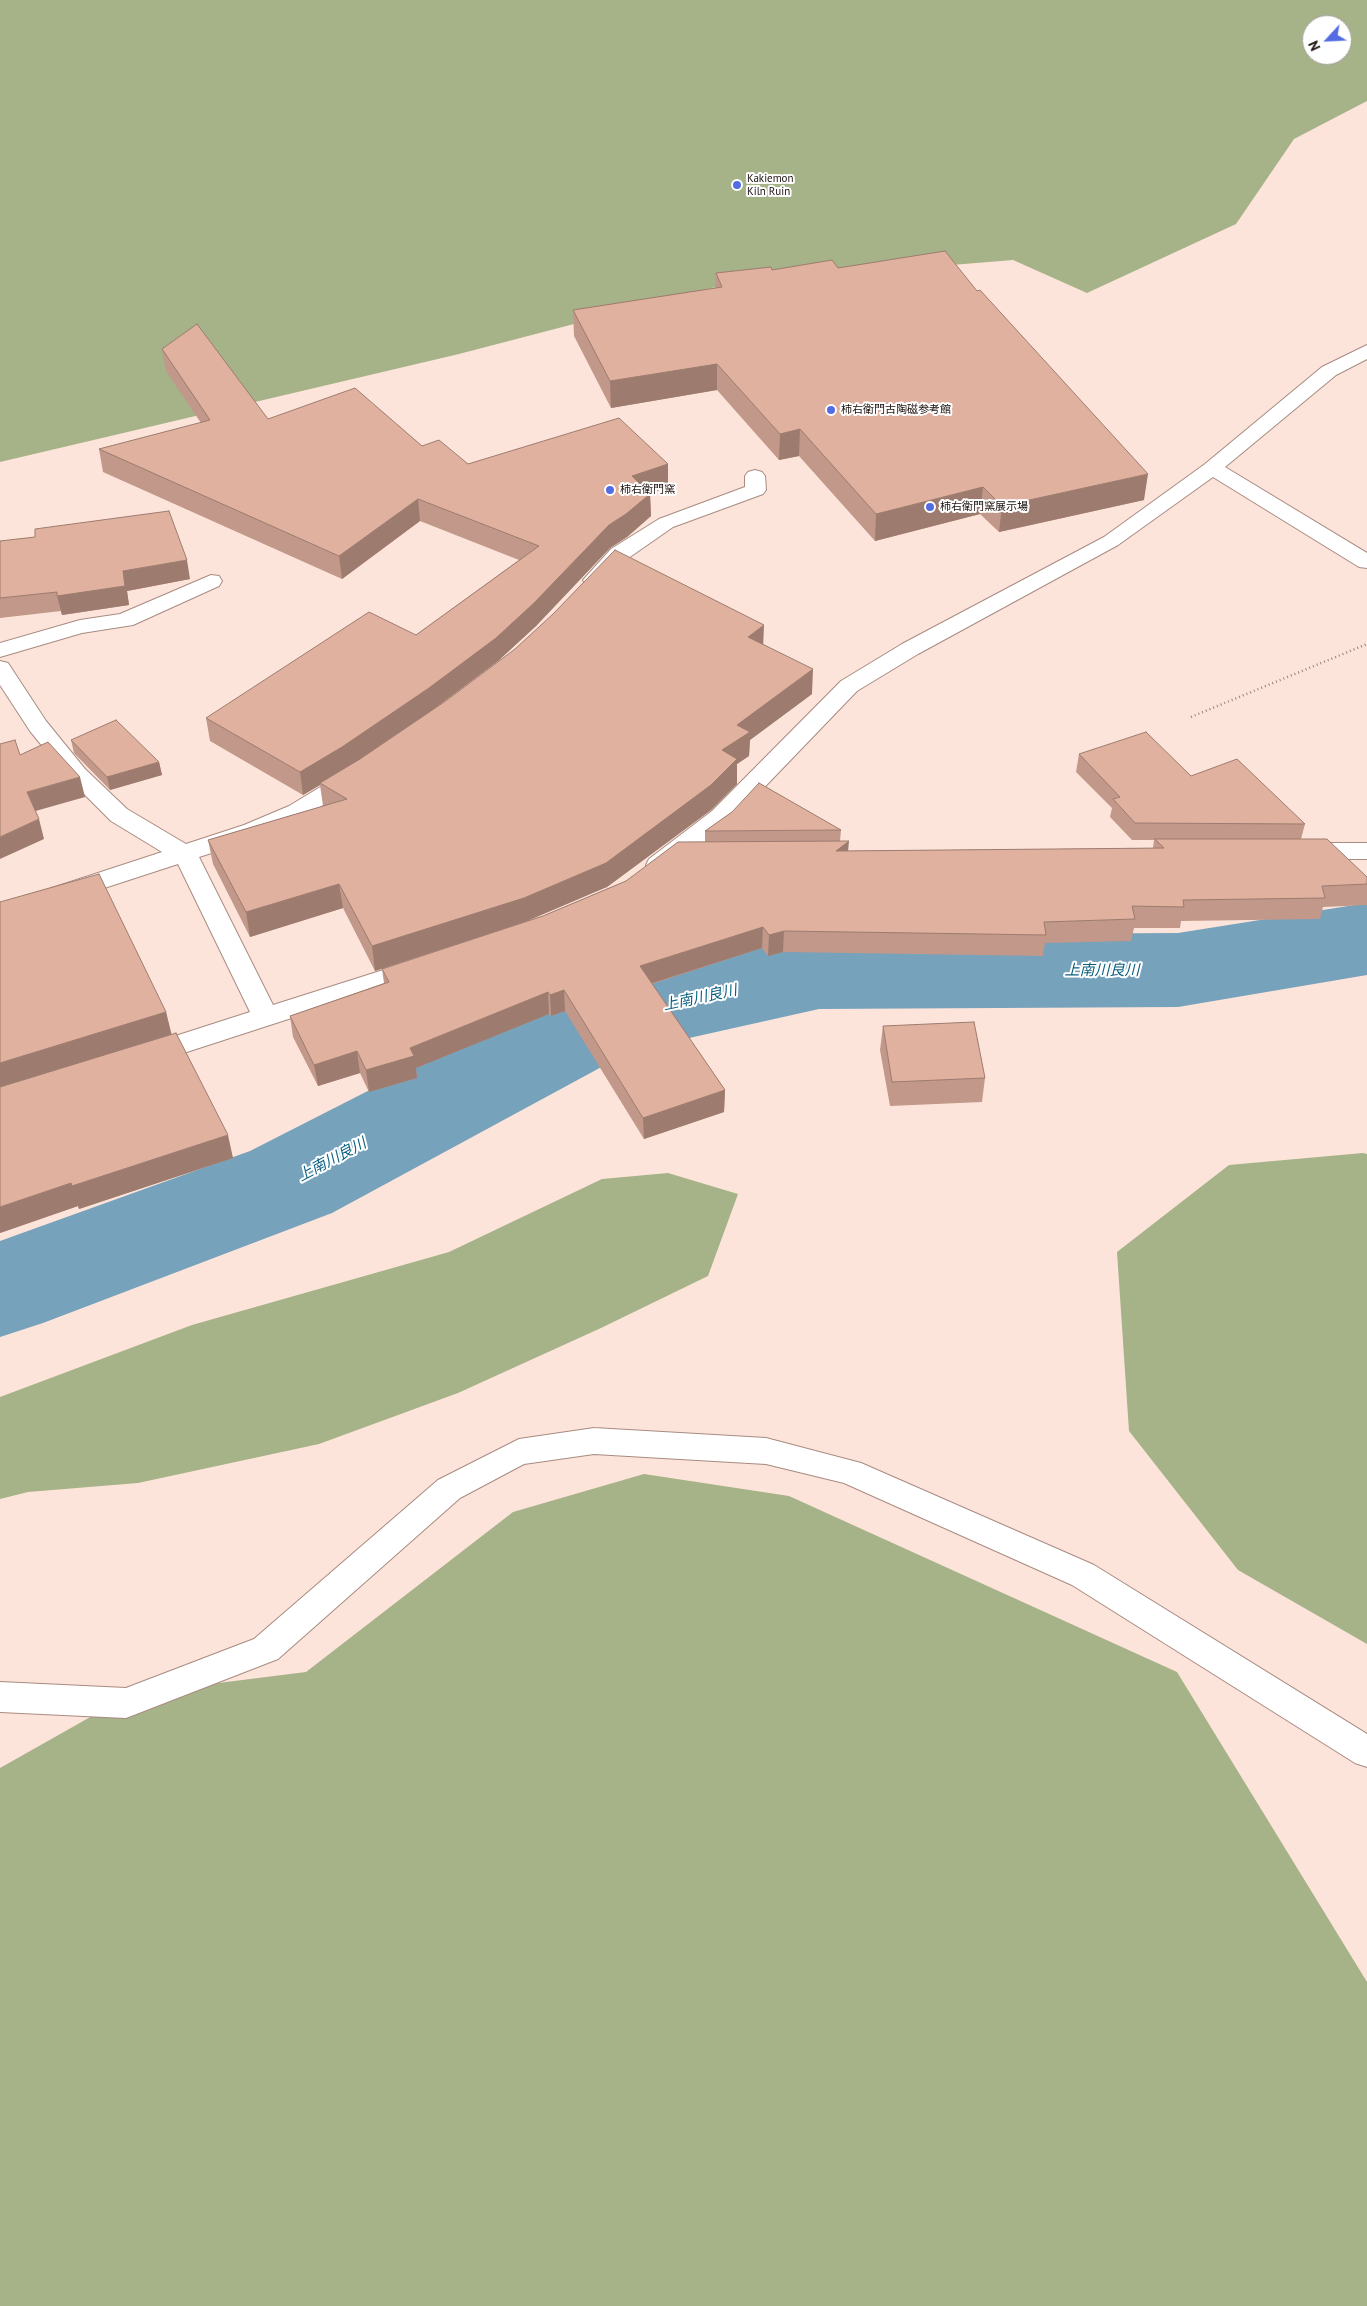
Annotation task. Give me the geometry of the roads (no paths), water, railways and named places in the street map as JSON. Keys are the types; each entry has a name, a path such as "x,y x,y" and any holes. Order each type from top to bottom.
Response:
{"street":[{"path":"641,878 722,817 849,686 910,649 1111,541 1212,468 1329,371 1367,352"},
{"path":"1212,468 1367,562"},
{"path":"579,597 619,554 666,523 756,490 755,476"},
{"path":"0,650 80,626 125,620 211,581"},
{"path":"0,668 38,726 77,774 119,815 158,840 186,854 266,1018"},
{"path":"0,914 253,831 297,810 370,766"},
{"path":"1282,850 1367,851"},
{"path":"674,854 713,854"},
{"path":"123,1062 266,1018 442,960"},
{"path":"0,1697 126,1703 266,1648 449,1488 519,1452 594,1441 766,1451 850,1472 1082,1575 1367,1752"}],"waterway":[{"name":"上南川良川","path":"0,1290 291,1182 601,1019 819,972 1178,970 1367,939"}],"place":[{"name":"Kakiemon Kiln Ruin","path":"737,185"},
{"name":"柿右衛門古陶磁参考館","path":"831,410"},
{"name":"柿右衛門窯","path":"610,490"},
{"name":"柿右衛門窯展示場","path":"930,507"}]}
